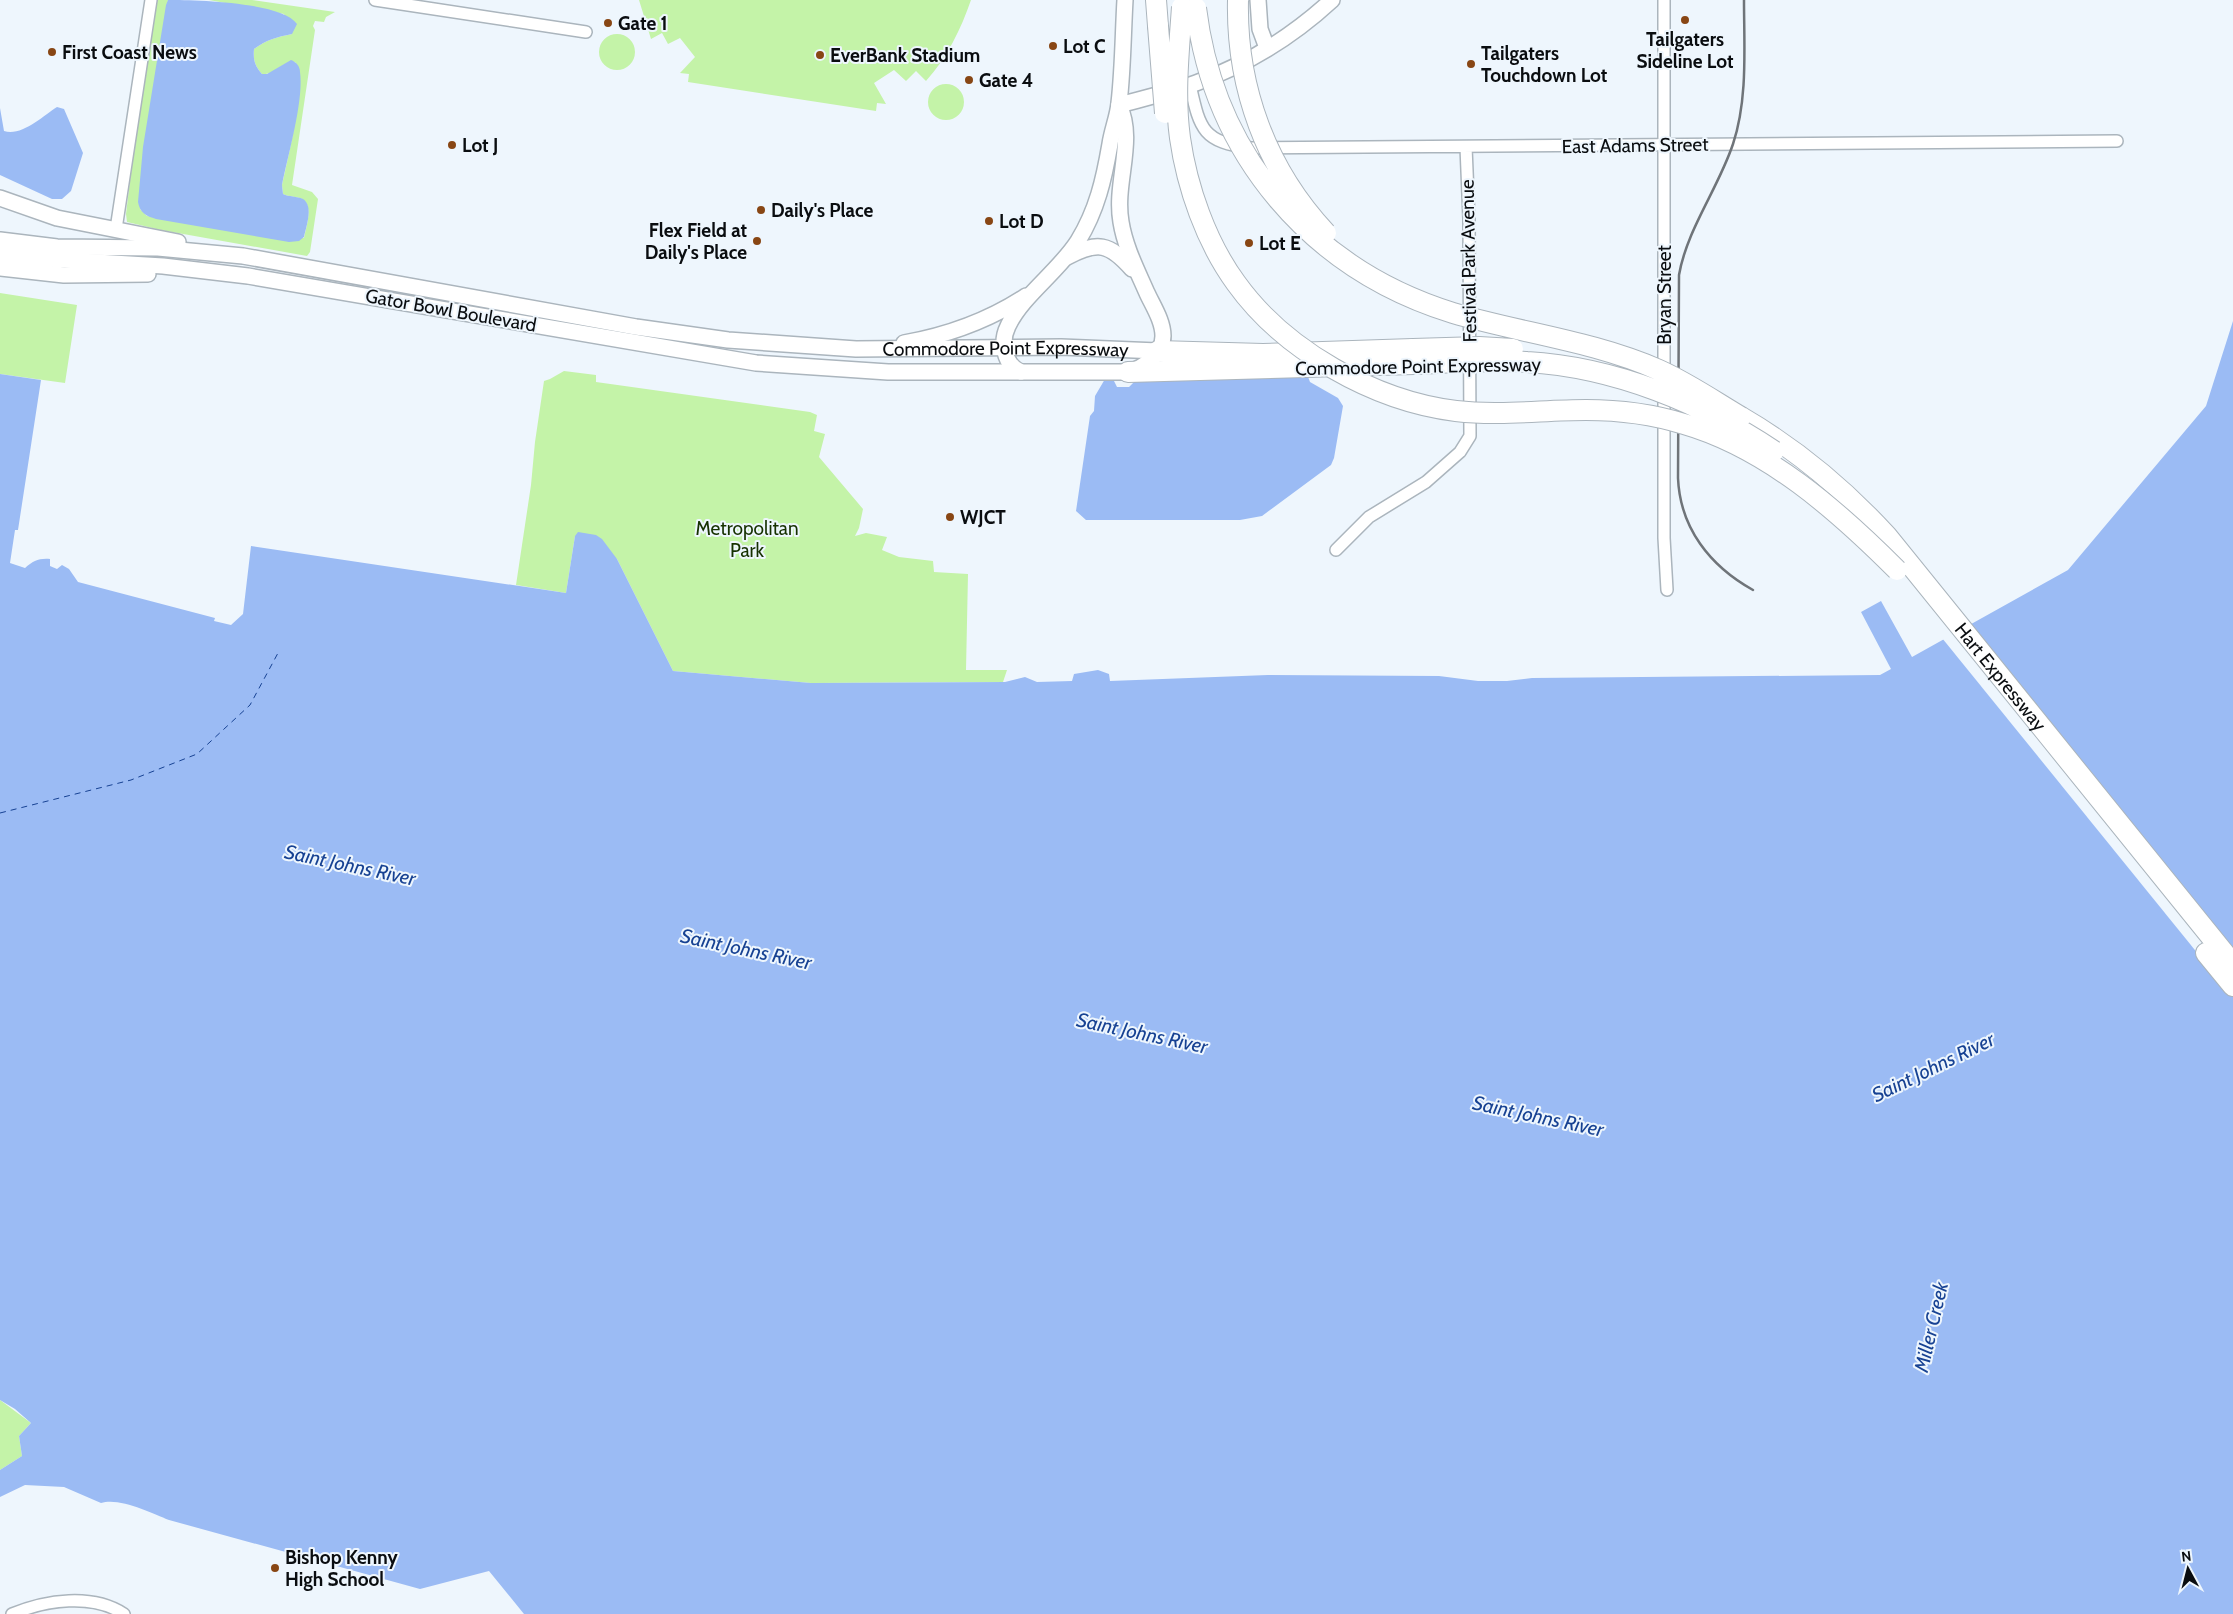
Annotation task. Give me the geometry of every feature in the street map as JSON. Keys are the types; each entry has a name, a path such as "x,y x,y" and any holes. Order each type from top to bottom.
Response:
{"highway":[{"path":"1156,0 1167,130 1176,176 1197,230 1212,254 1235,282 1273,322 1315,356 1358,381 1399,398 1445,410 1484,413 1582,410 1627,412 1684,424 1725,439 1760,458 1804,488 1842,519 1897,570"},
{"path":"1182,0 1177,99 1181,146 1189,180 1204,222 1220,257 1235,282"},
{"path":"1196,0 1204,54 1220,104 1240,144 1271,192 1306,230 1346,262 1375,280 1427,304 1483,321 1581,344 1622,356 1674,378 1741,418"},
{"path":"1238,0 1239,41 1248,94 1263,138 1284,178 1308,212 1345,251 1386,281 1427,304"},
{"name":"Commodore Point Expressway","path":"1128,372 1414,357 1505,348 1547,352 1630,370 1670,384 1741,418"},
{"name":"Commodore Point Expressway","path":"1158,351 1506,361 1554,364 1620,379 1679,400 1750,435 1805,473 1853,516 1897,570"},
{"name":"Hart Expressway","path":"1741,418 1786,445 1813,466 1839,487 1882,530 2233,964"},
{"name":"Hart Expressway","path":"1897,570 2233,986"}],"main road":[{"path":"1021,372 1009,363 1005,348 1008,326 1036,289 1066,257 1087,225 1098,200 1119,105 1125,0"},
{"path":"1258,0 1260,29 1267,48"},
{"path":"1119,105 1190,85 1225,71 1267,48 1303,24 1332,0"},
{"path":"1119,105 1126,130 1119,184 1119,212 1127,246 1163,330 1163,340 1158,351 1146,364 1128,372"},
{"path":"0,198 47,216 243,256"},
{"path":"57,247 88,240 116,229"},
{"name":"Gator Bowl Boulevard","path":"0,240 57,247 158,248 243,256 657,331 753,342 856,349"},
{"path":"1066,257 1090,247 1105,247 1120,255 1140,278"},
{"name":"Gator Bowl Boulevard","path":"0,254 214,272 458,311 714,357 807,368 902,372"},
{"path":"0,268 83,275 214,272"},
{"path":"856,349 918,340 956,331 997,313 1036,289"},
{"name":"Commodore Point Expressway","path":"856,349 1075,348 1158,351"},
{"name":"Commodore Point Expressway","path":"902,372 1128,372"}],"street":[{"path":"116,229 150,0"},
{"path":"375,0 586,32"},
{"name":"Bryan Street","path":"1664,0 1664,538 1667,590"},
{"name":"East Adams Street","path":"1190,85 1197,115 1204,131 1214,139 1226,144 1264,148 2118,141"},
{"name":"Festival Park Avenue","path":"1336,550 1369,517 1426,482 1460,452 1468,442 1470,421 1466,147"},
{"path":"15,1613 71,1601 92,1602 107,1606 124,1614"}],"green space":[{"path":"156,0 168,0 140,209 147,216 304,238 308,206 302,199 283,194 282,185 298,102 298,71 295,62 285,64 271,73 262,74 255,63 254,56 254,49 263,43 292,34 284,14 209,0 252,0 335,12 326,17 324,22 315,21 313,26 315,30 292,185 312,192 318,199 310,252 307,256 161,230 127,222 126,214 140,97"},
{"name":"EverBank Stadium","path":"639,0 971,0 953,43 926,81 916,71 906,81 894,70 874,83 886,104 877,103 876,111 688,82 689,74 680,73 695,57 680,38 668,44 662,33 651,39"},
{"path":"617,34 624,35 630,39 634,45 634,59 630,65 624,69 617,70 610,69 604,65 600,59 599,52 600,45 604,39 610,35"},
{"path":"946,84 953,85 959,89 963,95 963,109 959,115 953,119 946,120 939,119 933,115 929,109 928,102 929,95 933,89 939,85"},
{"path":"0,293 77,305 65,383 0,374"},
{"name":"Metropolitan Park","path":"564,371 596,375 596,382 810,412 817,415 814,431 825,434 819,457 863,509 859,528 855,536 866,533 887,537 882,550 899,557 933,561 934,572 968,574 966,670 1007,670 1003,682 811,683 673,671 617,559 575,536 566,593 516,585 544,381"},
{"path":"0,1400 31,1423 19,1436 22,1456 0,1470"}],"water":[{"path":"168,0 217,2 257,7 274,11 288,17 297,24 292,34 263,43 254,49 254,53 255,63 262,74 267,74 291,60 297,64 300,70 301,84 298,112 282,185 283,194 303,199 308,206 309,211 304,237 299,241 289,242 156,219 146,215 140,209 138,202 143,147"},
{"path":"57,107 64,109 83,153 71,191 62,199 52,199 0,175 0,108 4,131 11,132 32,125"},
{"path":"2233,321 2233,1614 524,1614 489,1571 420,1589 169,1520 126,1504 117,1502 101,1503 64,1487 25,1485 0,1497 0,1470 22,1456 19,1436 31,1423 15,1409 0,1400 0,374 41,380 18,530 15,530 10,563 25,568 36,560 50,559 50,566 57,569 62,565 69,569 78,582 215,618 214,621 231,625 243,614 251,546 566,593 575,536 578,532 596,535 602,539 617,559 673,671 811,683 1005,682 1025,677 1037,682 1072,681 1074,674 1098,670 1109,674 1110,681 1268,675 1439,676 1478,681 1507,681 1532,678 1880,675 1891,669 1861,612 1881,601 1912,657 2068,570 2206,406"},
{"path":"1307,374 1310,382 1338,398 1343,406 1334,458 1331,465 1262,516 1240,520 1086,520 1076,511 1090,416 1094,411 1095,396 1105,379 1113,379 1117,387 1129,387 1135,381"}],"pier":[{"path":"1968,624 2233,953 2233,997 1942,638"}],"ferry route":[{"path":"0,813 131,780 197,754 250,705 278,653"}],"railway":[{"path":"1744,0 1744,73 1738,127 1727,161 1689,241 1679,275 1678,478 1680,496 1685,513 1691,529 1700,544 1723,569 1753,590"}],"place":[{"name":"Tailgaters Sideline Lot","path":"1685,20"},
{"name":"Gate 1","path":"608,23"},
{"name":"Lot C","path":"1053,46"},
{"name":"First Coast News","path":"52,52"},
{"name":"EverBank Stadium","path":"820,55"},
{"name":"Tailgaters Touchdown Lot","path":"1471,64"},
{"name":"Gate 4","path":"969,80"},
{"name":"Lot J","path":"452,145"},
{"name":"Daily's Place","path":"761,210"},
{"name":"Lot D","path":"989,221"},
{"name":"Flex Field at Daily's Place","path":"757,241"},
{"name":"Lot E","path":"1249,243"},
{"name":"WJCT","path":"950,517"},
{"name":"Bishop Kenny High School","path":"275,1568"}],"water label":[{"name":"Saint Johns River","path":"350,865"},
{"name":"Saint Johns River","path":"746,949"},
{"name":"Saint Johns River","path":"1142,1033"},
{"name":"Saint Johns River","path":"1933,1067"},
{"name":"Saint Johns River","path":"1538,1116"},
{"name":"Miller Creek","path":"1931,1327"}]}
